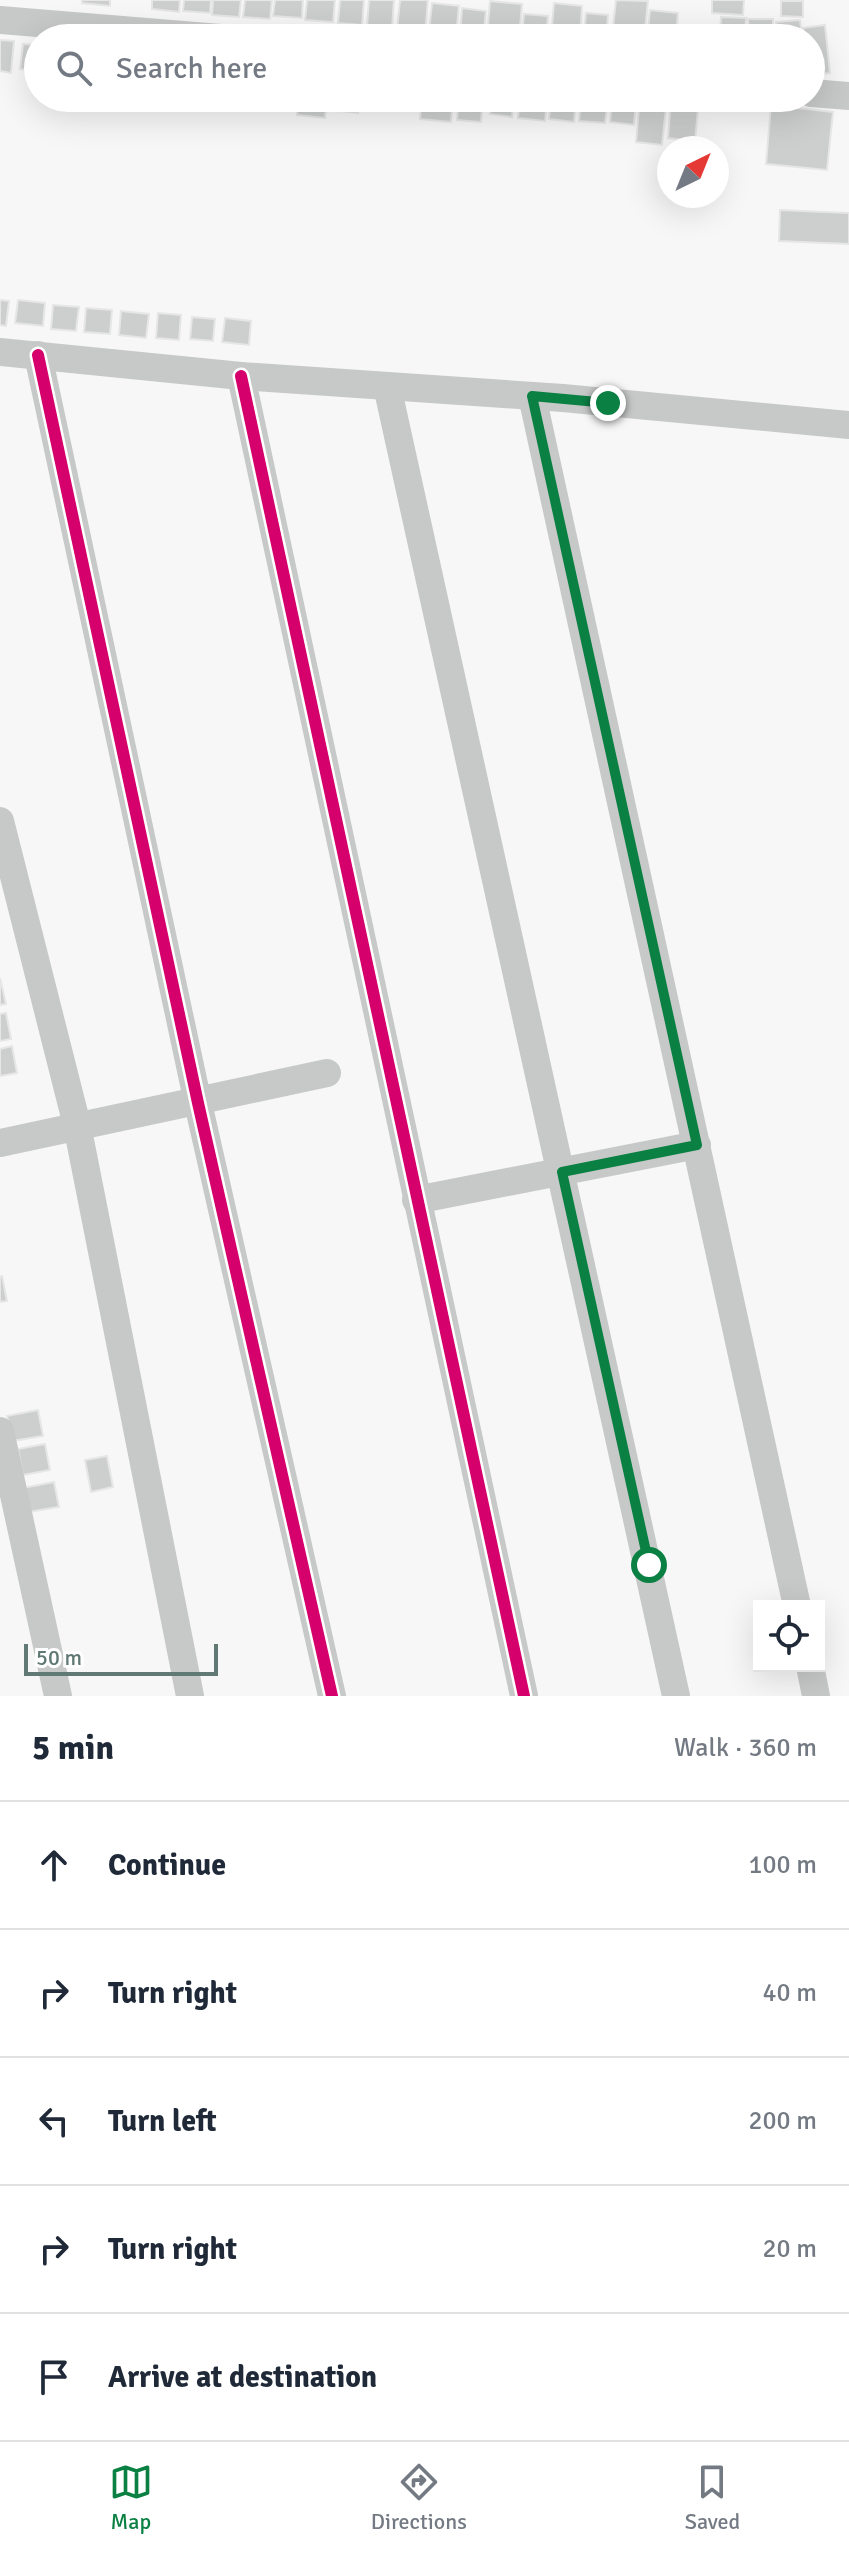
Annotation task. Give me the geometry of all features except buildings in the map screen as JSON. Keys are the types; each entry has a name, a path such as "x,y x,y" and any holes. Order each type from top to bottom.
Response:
{"street":[{"path":"0,20 49,24"},
{"path":"825,94 849,96"},
{"path":"0,352 241,376 532,396 849,425"},
{"path":"38,355 198,1103 332,1696"},
{"path":"241,376 524,1696"},
{"path":"387,386 676,1696"},
{"path":"532,396 796,1600"},
{"path":"0,821 77,1125 190,1696"},
{"path":"0,1143 327,1073"},
{"path":"416,1200 697,1145"},
{"path":"0,1431 58,1696"},
{"path":"811,1672 816,1696"}],"cycle path":[{"path":"38,355 198,1103 332,1696"},
{"path":"241,376 524,1696"}],"route":[{"path":"608,403 532,396 697,1145 562,1172 649,1565"}]}
